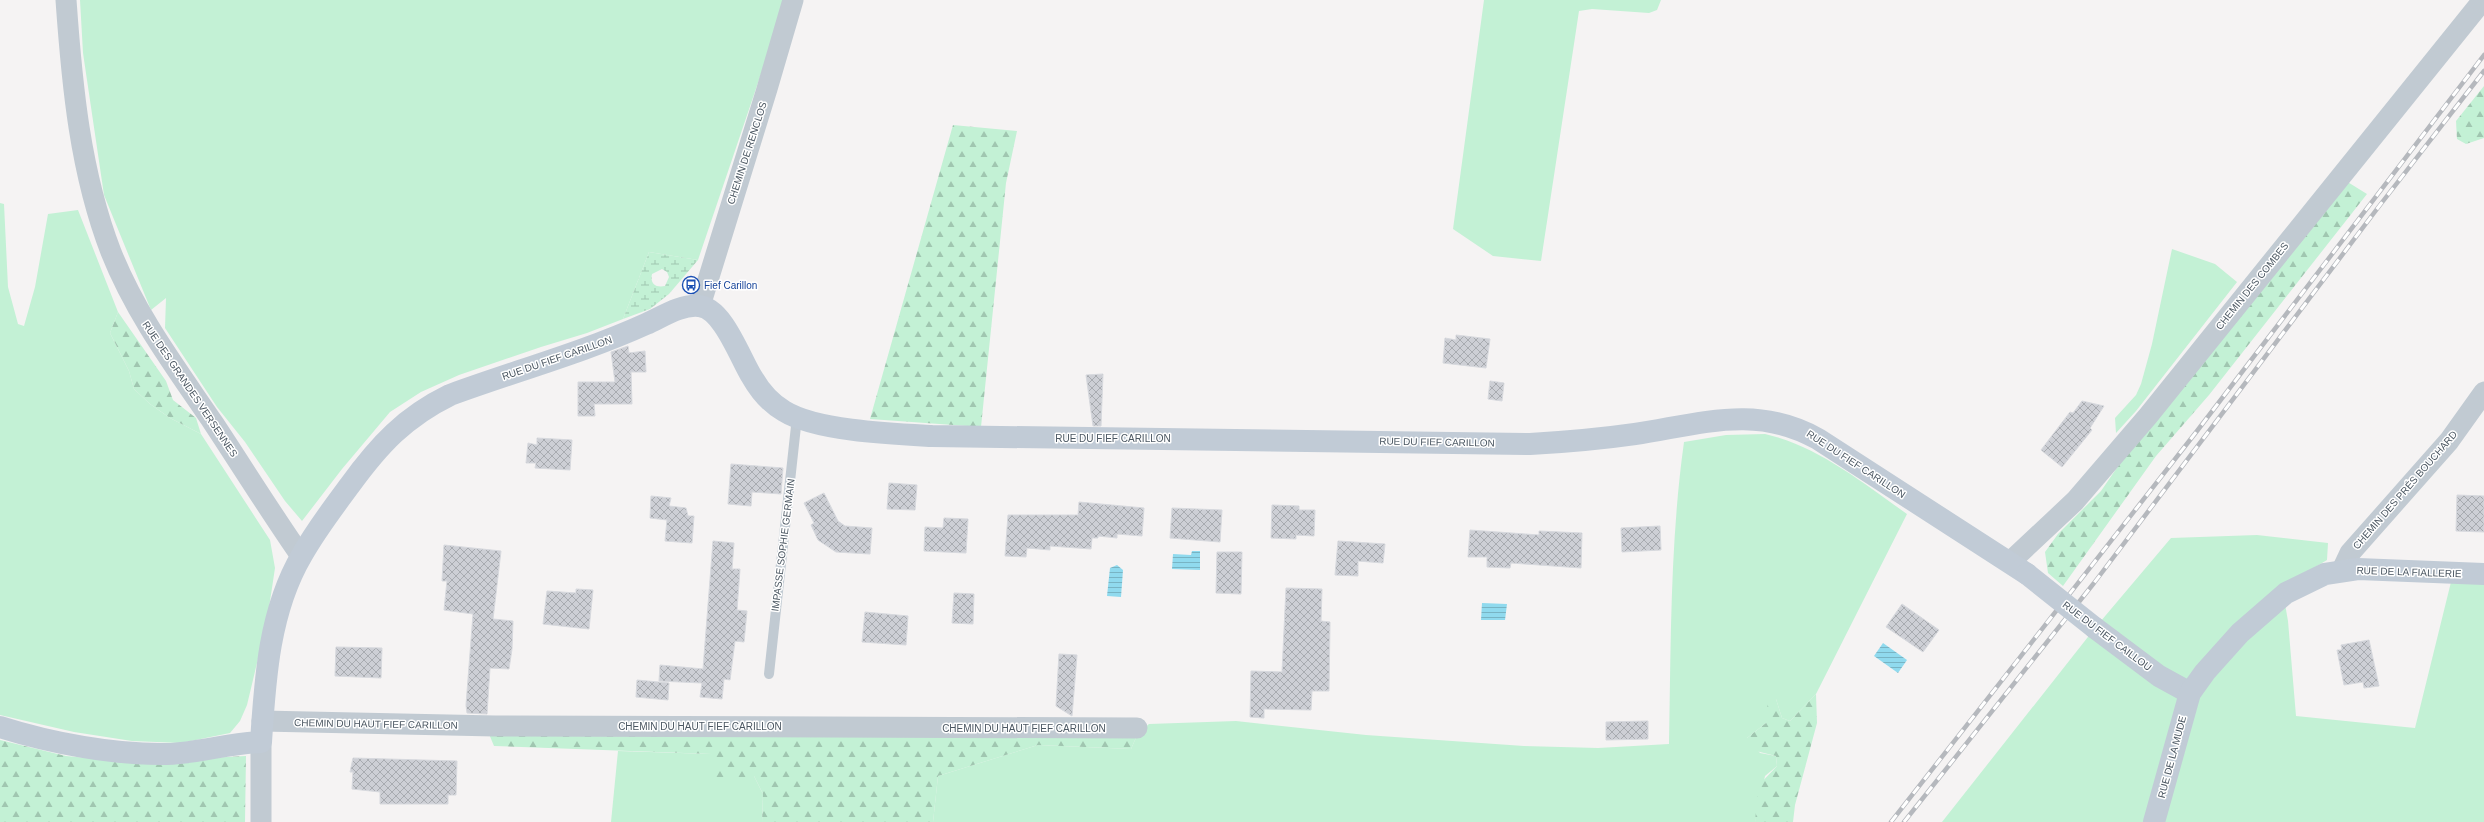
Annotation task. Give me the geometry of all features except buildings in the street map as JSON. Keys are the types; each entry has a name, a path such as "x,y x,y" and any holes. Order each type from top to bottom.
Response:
{"street":[{"name":"RUE DES GRANDES VERSENNES","path":"66,0 73,88 82,149 111,251 129,294 165,354 301,556"},
{"name":"CHEMIN DE RENCLOS","path":"700,306 767,89 792,0"},
{"name":"CHEMIN DES COMBES","path":"2018,568 2148,416 2483,0"},
{"name":"RUE DU FIEF CARILLON","path":"261,732 269,654 285,593 301,556 359,473 390,436 427,406 479,384 602,344 680,308 700,306 718,316 751,376 771,402 797,417 847,428 932,436 1530,444 1607,438 1710,421 1768,419 1801,429 1818,438 2018,568"},
{"name":"CHEMIN DES PRÉS BOUCHARD","path":"2342,570 2350,552 2449,441 2484,392"},
{"name":"RUE DU FIEF CAILLOU","path":"2018,568 2160,676 2190,693"},
{"name":"RUE DE LA FIALLERIE","path":"2190,693 2205,672 2240,633 2286,593 2325,574 2342,570 2378,568 2484,574"},
{"name":"RUE DE LA MUDE","path":"2154,822 2190,693"},
{"name":"CHEMIN DU HAUT FIEF CARILLON","path":"0,727 54,741 167,754 261,732 495,726 1137,728"},
{"path":"261,732 261,822"}],"lane":[{"name":"IMPASSE SOPHIE GERMAIN","path":"769,674 797,417"}],"green space":[{"path":"80,0 786,0 698,260 649,252 623,319 587,333 459,375 421,392 390,412 342,469 302,521 285,501 245,442 217,407 165,328 166,298 151,310 104,195 83,53"},
{"path":"1484,0 1661,0 1657,10 1649,13 1592,9 1579,11 1541,261 1493,256 1453,229"},
{"path":"2484,86 2484,138 2466,144 2457,139 2456,121"},
{"path":"953,125 1017,131 1006,183 981,427 870,419"},
{"path":"2346,181 2367,194 2209,395 2156,456 2063,586 2048,573 2045,552 2058,534 2101,491 2136,440"},
{"path":"0,203 4,204 8,287 18,324 24,326 35,287 48,214 78,210 118,312 110,333 129,371 134,389 150,404 170,418 201,434 270,540 275,568 267,621 247,705 240,721 230,733 181,743 132,741 74,732 0,715"},
{"path":"2172,249 2215,264 2237,282 2136,411 2116,433 2115,418 2136,395 2141,384 2152,344"},
{"path":"649,252 698,260 669,294 650,309 623,319","holes":["662,269 667,272 669,277 665,286 658,286 654,284 652,274"]},
{"path":"118,312 166,381 173,400 196,418 201,434 170,418 150,404 134,389 129,371 110,333"},
{"path":"1765,434 1785,440 1822,456 1857,478 1907,514 1816,694 1790,721 1782,718 1776,699 1766,723 1747,738 1760,753 1776,756 1777,766 1765,776 1755,822 933,822 938,776 1038,745 1131,749 1138,733 1149,724 1236,721 1366,735 1524,746 1598,748 1669,744 1674,555 1679,480 1684,442 1726,435"},
{"path":"2257,535 2328,543 2327,560 2282,587 2288,621 2296,716 2415,728 2451,582 2484,582 2484,822 1942,822 2095,628 2171,538"},
{"path":"1816,694 1817,723 1795,805 1793,822 1755,822 1758,786 1777,766 1776,756 1748,749 1747,738 1766,723 1768,700 1776,699 1782,718 1790,721"},
{"path":"1138,733 1131,749 1038,745 938,776 933,822 762,822 763,794 754,776 717,782 711,754 494,746 489,734"},
{"path":"0,740 66,756 130,762 246,756 245,822 0,822"},
{"path":"618,751 711,754 754,776 763,794 762,822 611,822"}],"water":[{"path":"1192,551 1200,551 1200,570 1172,569 1173,554 1191,555"},
{"path":"1117,565 1123,570 1121,597 1107,596 1110,568"},
{"path":"1482,603 1507,604 1505,620 1481,620"},
{"path":"1883,643 1907,660 1898,673 1874,656"}],"railway":[{"path":"1891,822 2197,431 2484,55"},
{"path":"1904,822 2094,583 2380,205 2484,71"}],"place":[{"name":"Fief Carillon","path":"691,285"}]}
